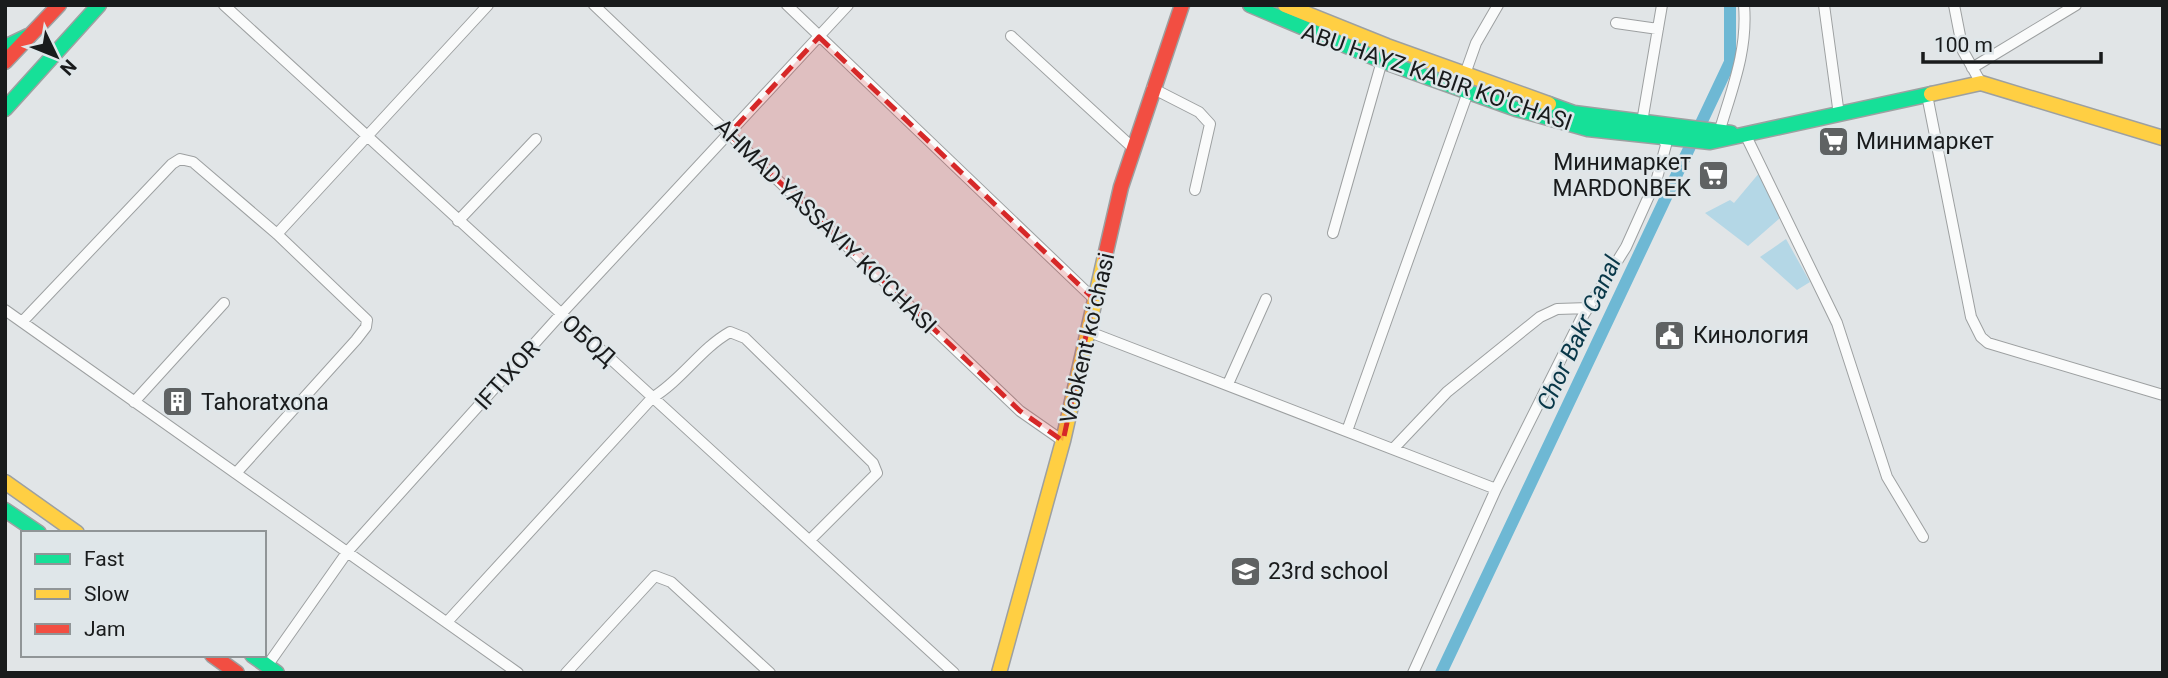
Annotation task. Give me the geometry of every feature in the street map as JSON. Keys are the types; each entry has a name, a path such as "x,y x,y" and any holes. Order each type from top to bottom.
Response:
{"main road":[{"path":"5,62 59,5"},
{"path":"5,109 99,5"},
{"name":"Vobkent koʻchasi","path":"999,673 1063,441 1094,299 1133,148 1182,5"},
{"name":"ABU HAYZ KABIR KO'CHASI","path":"1250,5 1287,23 1382,61 1563,124 1668,134"},
{"name":"ABU HAYZ KABIR KO'CHASI","path":"1285,5 1387,47 1574,113 1642,122 1668,134"},
{"path":"5,47 35,32"},
{"path":"1668,134 1746,136 1981,83 2163,138"},
{"path":"5,482 74,531"},
{"path":"5,510 36,531"},
{"path":"215,657 237,673"},
{"path":"255,657 272,669"}],"street":[{"name":"ОБОД","path":"224,5 954,673"},
{"path":"277,234 488,5"},
{"name":"AHMAD YASSAVIY KO'CHASI","path":"594,5 1020,411 1063,441"},
{"path":"787,5 1094,299"},
{"name":"IFTIXOR","path":"272,669 348,551 561,314 848,5"},
{"path":"1465,74 1476,43 1498,5"},
{"path":"1642,122 1662,5"},
{"path":"1715,136 1744,53 1744,5"},
{"path":"1824,5 1839,115"},
{"path":"1954,5 1963,51 1981,83"},
{"path":"1972,68 2076,5"},
{"path":"1616,23 1658,29"},
{"path":"1011,36 1133,148"},
{"path":"1333,233 1382,61"},
{"path":"1153,88 1199,112 1210,124 1195,190"},
{"path":"1347,431 1468,92"},
{"path":"1927,95 1970,317 1980,337 1987,342 2163,395"},
{"path":"1413,673 1496,489 1589,309 1626,247 1657,178 1668,134"},
{"path":"1746,136 1837,323 1887,477 1923,537"},
{"path":"458,221 536,139"},
{"path":"22,322 180,159 193,162 277,234 367,320 366,327 237,472"},
{"path":"1228,384 1266,299"},
{"path":"134,402 224,303"},
{"path":"1393,449 1447,392 1540,317 1557,309 1589,309"},
{"path":"5,310 518,673"},
{"path":"1087,331 1496,489"},
{"path":"447,622 652,398 680,377 713,342 730,332 745,338 873,463 877,472 810,540"},
{"path":"566,673 655,576 671,582 770,673"}],"highlighted area":[{"path":"819,37 1094,299 1063,441 1020,411 729,134"}],"shaded area":[{"path":"1760,172 1780,218 1748,246 1705,213 1730,200 1734,203"},
{"path":"1786,239 1810,282 1797,290 1760,257"}],"waterway":[{"name":"Chor Bakr Canal","path":"1441,673 1730,62 1730,5"}],"traffic: fast":[{"path":"5,109 99,5"},
{"path":"1250,5 1382,61 1516,109 1588,129 1710,142 1931,94"},
{"path":"5,47 28,36"},
{"path":"1549,104 1574,113 1731,133"},
{"path":"5,510 36,531"},
{"path":"255,657 277,673"}],"traffic: slow":[{"path":"1285,5 1387,46 1549,104"},
{"path":"1931,94 1981,83 2163,138"},
{"path":"999,673 1063,441 1105,256"},
{"path":"5,482 74,531"}],"traffic: jam":[{"path":"5,62 59,5"},
{"path":"1105,256 1121,187 1182,5"},
{"path":"215,657 237,673"}],"place":[{"name":"Минимаркет","path":"1833,141"},
{"name":"Минимаркет MARDONBEK","path":"1714,175"},
{"name":"Кинология","path":"1670,335"},
{"name":"Tahoratxona","path":"178,402"},
{"name":"23rd school","path":"1245,571"}]}
